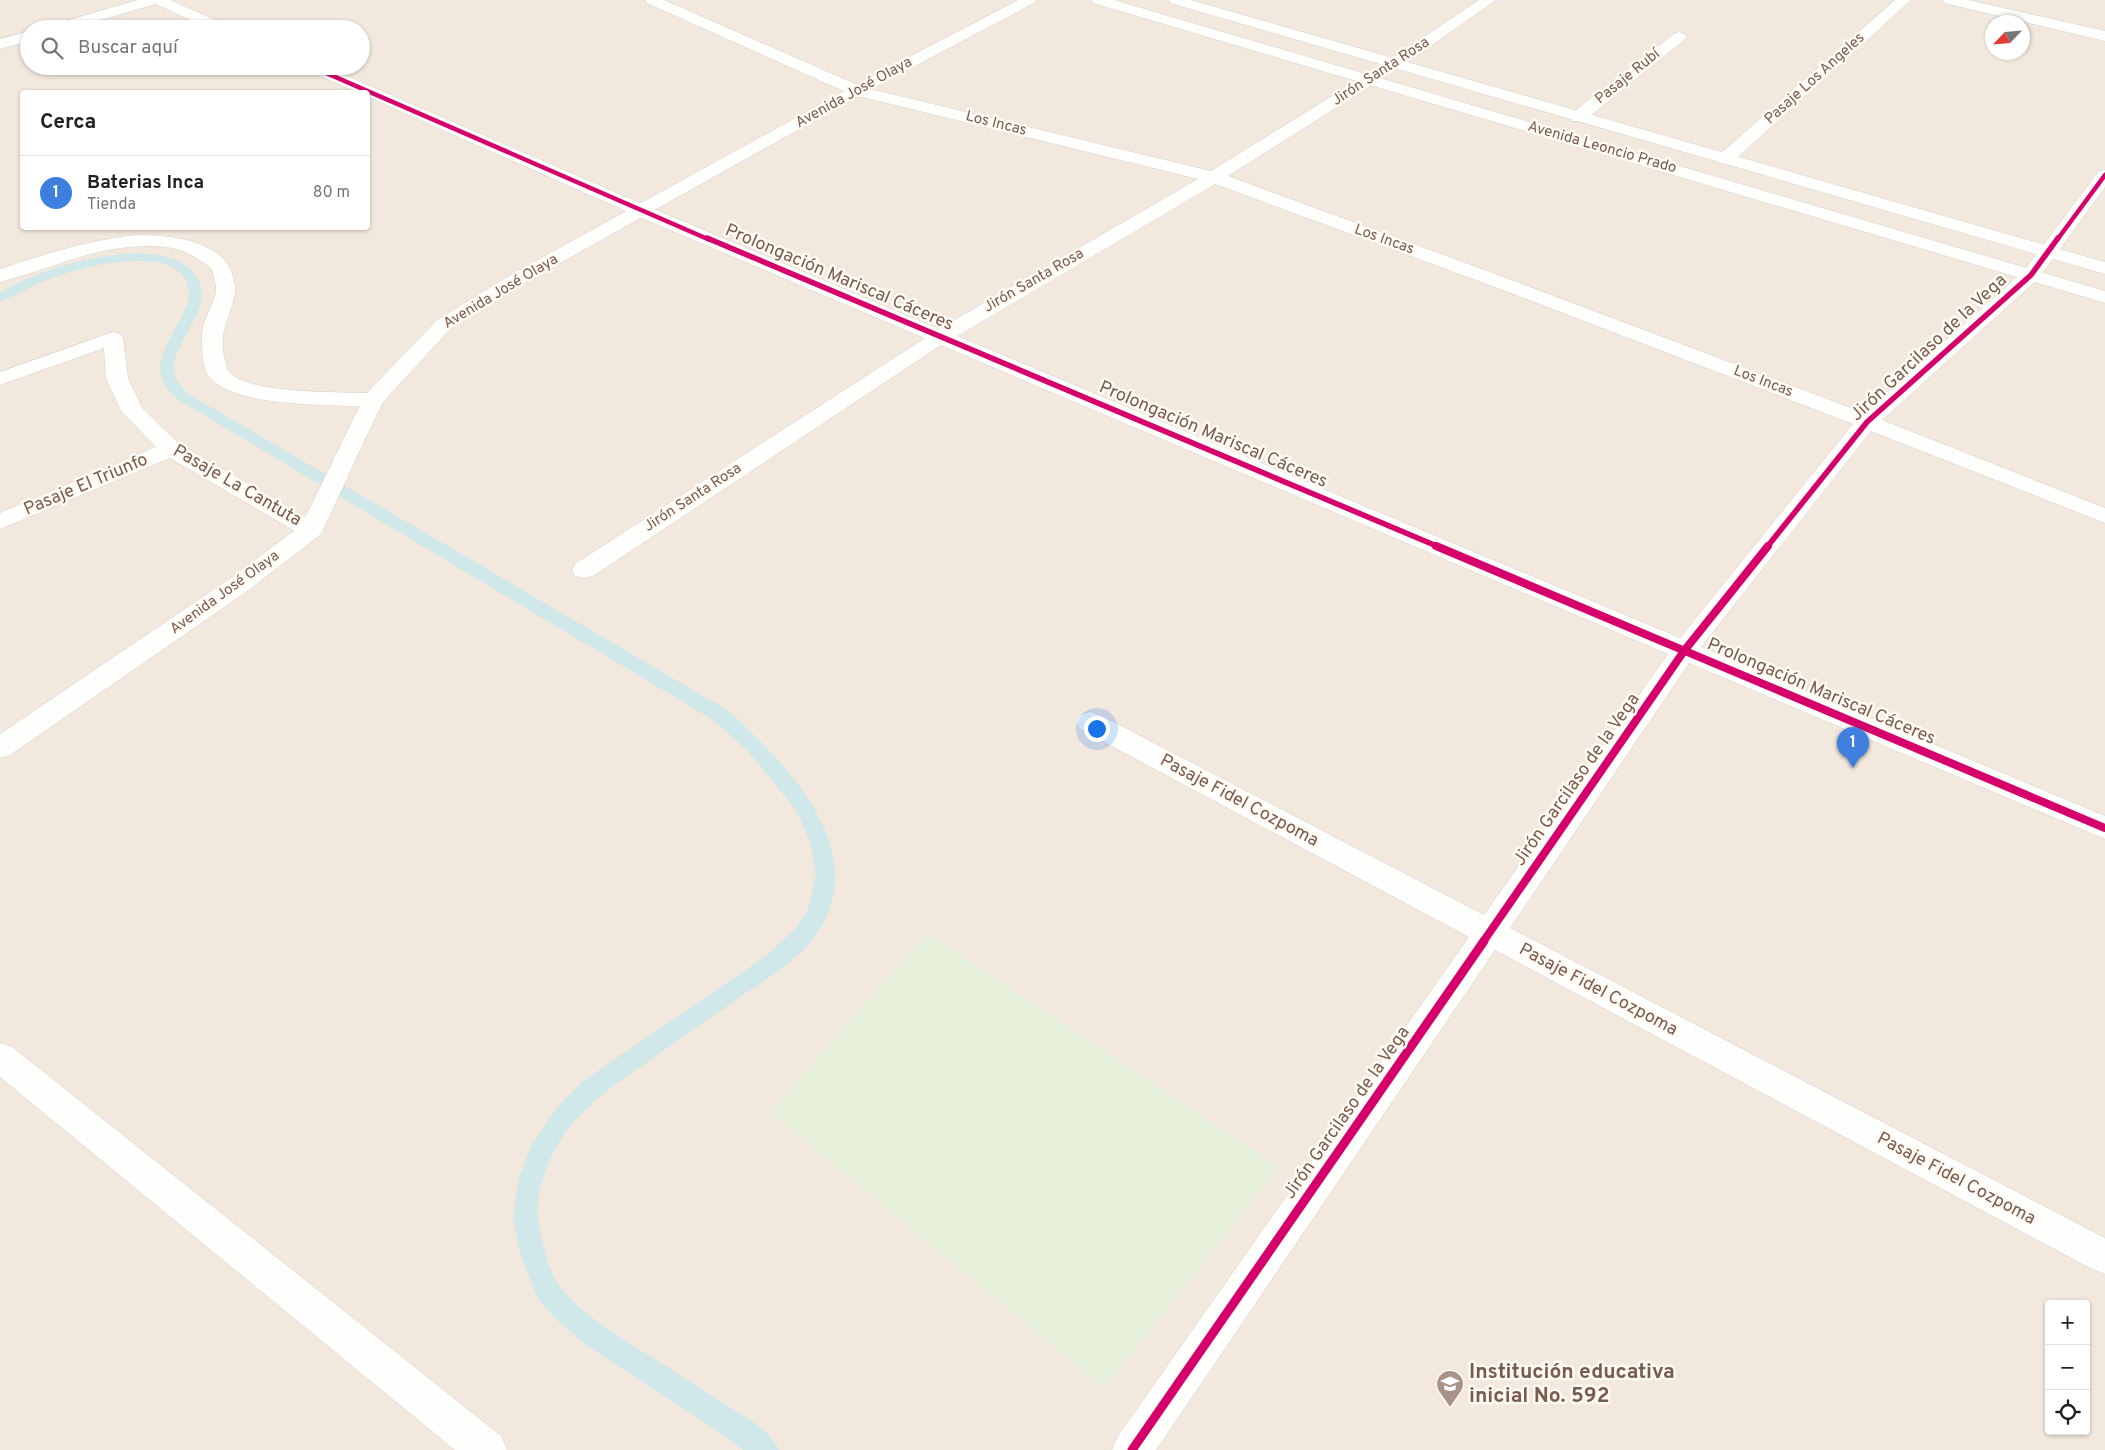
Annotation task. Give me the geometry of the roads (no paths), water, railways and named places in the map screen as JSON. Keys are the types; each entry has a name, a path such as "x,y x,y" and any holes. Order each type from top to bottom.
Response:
{"street":[{"path":"85,20 156,0 203,20"},
{"name":"Los Incas","path":"652,0 856,91 1214,177 1867,422 2105,516"},
{"name":"Avenida José Olaya","path":"0,748 237,586 315,520 373,400 444,324 521,277 856,91 1029,0"},
{"name":"Avenida Leoncio Prado","path":"1098,0 2105,297"},
{"name":"Avenida Leoncio Prado","path":"1175,0 2105,268"},
{"name":"Jirón Santa Rosa","path":"584,570 940,336 1214,177 1396,63 1489,0"},
{"name":"Pasaje Los Angeles","path":"1725,159 1904,0"},
{"path":"1949,0 2105,36"},
{"name":"Pasaje Rubí","path":"1578,117 1679,37"},
{"path":"0,44 20,38"},
{"name":"Prolongación Mariscal Cáceres","path":"331,75 365,90"},
{"name":"Prolongación Mariscal Cáceres","path":"370,92 642,211 2105,828"},
{"name":"Jirón Garcilaso de la Vega","path":"1132,1450 1684,651 1867,422 2031,275 2105,175"},
{"path":"0,276 81,250 125,242 159,241 182,244 204,254 221,267 226,290 212,330 212,355 218,374 236,386 276,395 373,400"},
{"name":"Pasaje La Cantuta","path":"0,380 113,338 117,378 132,411 171,449 315,520"},
{"name":"Pasaje El Triunfo","path":"0,522 171,449"},
{"name":"Pasaje Fidel Cozpoma","path":"1090,722 2105,1258"},
{"path":"0,1057 487,1450"}],"waterway":[{"path":"0,297 61,270 110,258 134,256 156,258 178,266 191,278 195,292 190,314 172,348 168,360 167,371 170,381 182,396 720,715 754,745 804,807 820,842 826,873 819,908 804,934 774,962 594,1086 564,1116 543,1146 531,1178 525,1217 533,1253 547,1290 568,1313 598,1338 732,1424 765,1450"}],"place":[{"name":"Baterias Inca","path":"1853,768"},
{"name":"Institución educativa inicial No. 592","path":"1450,1408"}]}
